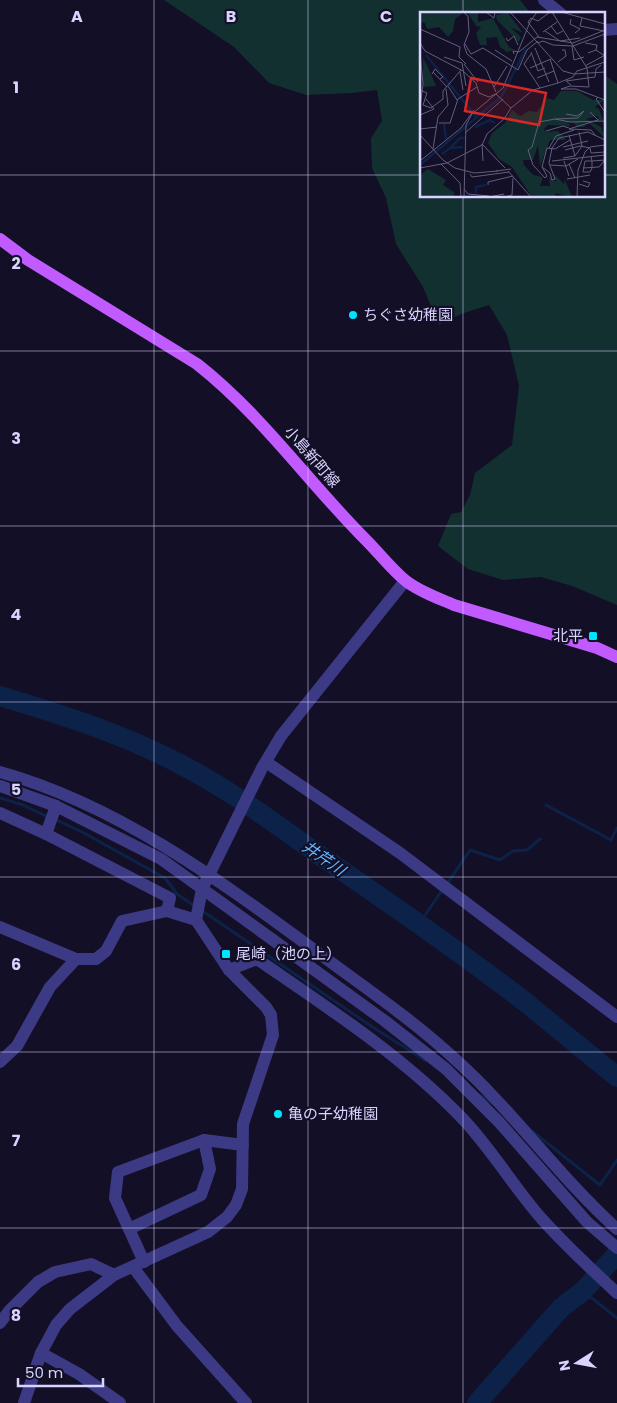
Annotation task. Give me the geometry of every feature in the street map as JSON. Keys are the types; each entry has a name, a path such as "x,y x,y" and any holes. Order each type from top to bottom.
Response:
{"main road":[{"name":"小島新町線","path":"0,239 28,260 198,364 222,384 256,418 320,492 406,581 432,596 454,605 597,648 617,657"}],"street":[{"path":"544,0 559,12"},
{"path":"604,30 617,29"},
{"path":"196,920 202,889 264,765 281,736 406,581"},
{"path":"264,765 400,853 617,1017"},
{"path":"0,772 57,790 146,835 209,875 407,1018 456,1059 498,1101 597,1211 617,1230"},
{"path":"0,786 56,806 160,859 385,1021 446,1069 499,1122 587,1222 617,1248"},
{"path":"46,834 56,806"},
{"path":"0,813 46,834 170,898 167,911"},
{"path":"0,927 76,959 96,959 106,951 122,921 167,911 196,920 229,970 266,1007 271,1015 272,1035 243,1124 242,1189 236,1205 227,1217 208,1232 114,1275 70,1309 56,1325 41,1353 24,1403"},
{"path":"0,1062 17,1046 50,986 76,959"},
{"path":"229,970 257,959 364,1033 435,1092 462,1118 541,1218 584,1263 617,1293"},
{"path":"243,1145 204,1140 118,1172 115,1198 129,1228 138,1264 177,1326 246,1403"},
{"path":"129,1228 201,1195 210,1169 204,1140"},
{"path":"0,1323 9,1311 38,1282 55,1272 91,1264 114,1275"},
{"path":"41,1353 79,1374 120,1403"}],"green space":[{"path":"164,0 520,0 529,12 420,12 420,198 604,198 604,75 617,84 617,605 572,586 541,577 503,580 468,569 438,546 451,514 461,512 470,495 475,473 512,445 519,386 507,335 489,305 461,314 439,325 423,287 396,244 386,198 372,168 371,138 382,121 377,90 306,95 269,83 234,47"}],"waterway":[{"name":"井芹川","path":"0,696 112,733 176,762 216,784 272,821 476,965 524,1001 617,1077"},
{"path":"0,798 23,805 48,817"},
{"path":"546,805 611,840 617,828"},
{"path":"54,819 84,833 165,878 177,894 196,907"},
{"path":"447,884 470,850 500,860 513,851 527,850 540,839"},
{"path":"419,924 443,889"},
{"path":"201,910 371,1026 426,1061"},
{"path":"480,1095 492,1103"},
{"path":"532,1131 600,1185 617,1160"},
{"path":"477,1403 561,1308 583,1291 617,1254"},
{"path":"583,1291 617,1318"}],"place":[{"name":"ちぐさ幼稚園","path":"353,315"},
{"name":"北平","path":"593,636"},
{"name":"尾崎（池の上）","path":"226,954"},
{"name":"亀の子幼稚園","path":"278,1114"}]}
